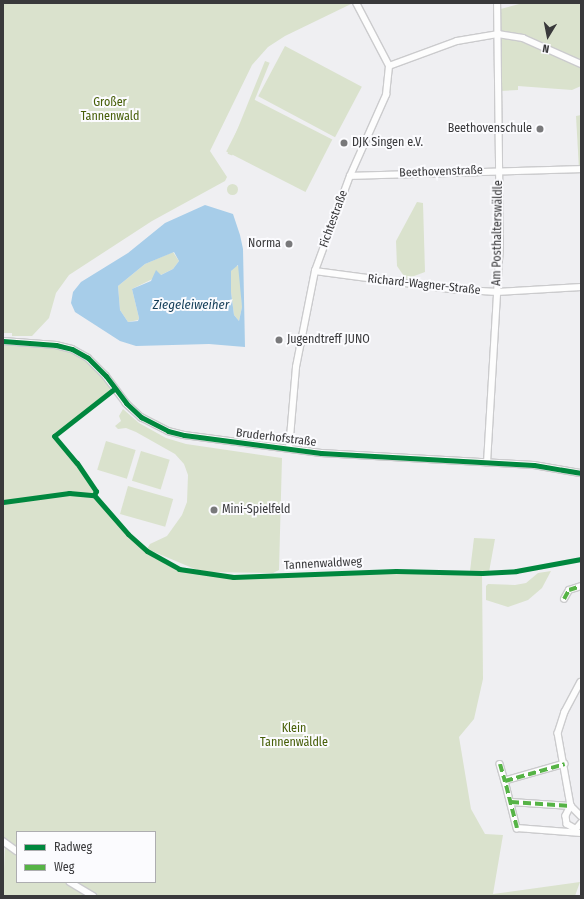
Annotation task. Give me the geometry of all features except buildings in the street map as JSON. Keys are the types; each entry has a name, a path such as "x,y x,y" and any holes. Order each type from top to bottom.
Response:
{"street":[{"name":"Am Posthalterswäldle","path":"487,463 497,292 500,170 497,3"},
{"path":"358,4 389,66 457,41 498,34 523,38 581,64"},
{"name":"Fichtestraße","path":"289,450 296,367 315,271 350,176 382,110 386,95 389,66"},
{"name":"Beethovenstraße","path":"350,176 500,170 581,169"},
{"name":"Richard-Wagner-Straße","path":"315,271 406,285 497,292 581,287"},
{"name":"Bruderhofstraße","path":"3,340 56,344 72,348 93,362 126,403 141,417 168,431 289,450 534,465 581,473"},
{"path":"564,599 569,590 581,586"},
{"path":"569,830 566,820 571,806 565,764 559,744 559,724 581,682"},
{"path":"500,764 517,828 569,830 576,829 581,824"},
{"path":"505,781 565,764"},
{"path":"510,802 571,806 581,816"},
{"path":"569,830 581,833"},
{"path":"3,841 16,850"},
{"path":"72,883 93,896"}],"green space":[{"name":"Großer Tannenwald","path":"3,3 351,4 285,36 268,47 252,65 210,151 227,177 225,181 152,221 69,275 56,293 49,318 32,336 12,336 12,333 3,333"},
{"path":"523,3 581,3 581,86 572,90 518,86 518,90 500,91 497,10"},
{"path":"285,46 362,87 335,137 258,96"},
{"path":"265,61 270,63 232,156 228,154"},
{"path":"253,99 332,139 306,192 226,152"},
{"path":"581,115 581,169 579,169 576,116"},
{"path":"230,184 234,184 236,185 236,193 230,194 227,191 227,187"},
{"path":"417,202 423,203 425,272 406,279 397,266 396,241"},
{"path":"173,252 179,261 173,269 132,289 139,318 138,320 128,322 120,310 118,286 145,264"},
{"path":"235,265 240,267 242,307 239,321 234,315 231,292 231,271"},
{"name":"Klein Tannenwäldle","path":"3,341 56,345 88,358 114,389 55,436 77,463 96,491 94,495 140,546 167,564 200,573 233,577 396,571 482,573 483,679 474,719 459,737 471,809 485,834 503,835 493,894 580,882 575,896 3,896 5,842 3,841"},
{"path":"123,409 139,423 166,438 186,444 282,458 279,570 273,573 202,572 147,549 150,544 167,536 182,515 187,502 188,475 184,464 175,454 136,432 126,428 118,429 115,426 121,421 119,416"},
{"path":"106,441 136,450 127,479 97,470"},
{"path":"141,451 170,460 161,489 132,481"},
{"path":"128,486 173,499 165,527 120,514"},
{"path":"474,538 495,539 489,572 470,571"},
{"path":"551,571 542,588 528,600 508,607 486,600 486,586 488,584 515,585 526,583 538,573"}],"water":[{"name":"Ziegeleiweiher","path":"205,205 233,214 243,249 245,347 209,344 136,346 120,341 75,312 71,303 73,292 81,282 128,253 165,223","holes":["174,252 179,261 173,269 161,275 156,270 151,281 132,289 139,318 138,321 128,322 120,310 118,286 145,264","238,265 242,307 239,321 234,315 231,292 231,271"]}],"marked path":[{"path":"564,599 569,590 581,586"},
{"path":"500,764 505,781"},
{"path":"517,828 505,781 565,764"},
{"path":"511,802 571,806"}],"cycle path":[{"path":"3,341 56,345 72,349 88,358 106,376 126,403 141,417 168,431 184,435 321,453 534,465 581,473"},
{"name":"Tannenwaldweg","path":"114,389 54,436 77,463 96,491 94,495 128,534 147,551 179,569 233,577 396,571 482,573 516,571 581,559"},
{"path":"3,502 69,493 94,495"}],"place":[{"name":"Beethovenschule","path":"540,129"},
{"name":"DJK Singen e.V.","path":"344,143"},
{"name":"Norma","path":"289,244"},
{"name":"Jugendtreff JUNO","path":"279,340"},
{"name":"Mini-Spielfeld","path":"214,510"}]}
